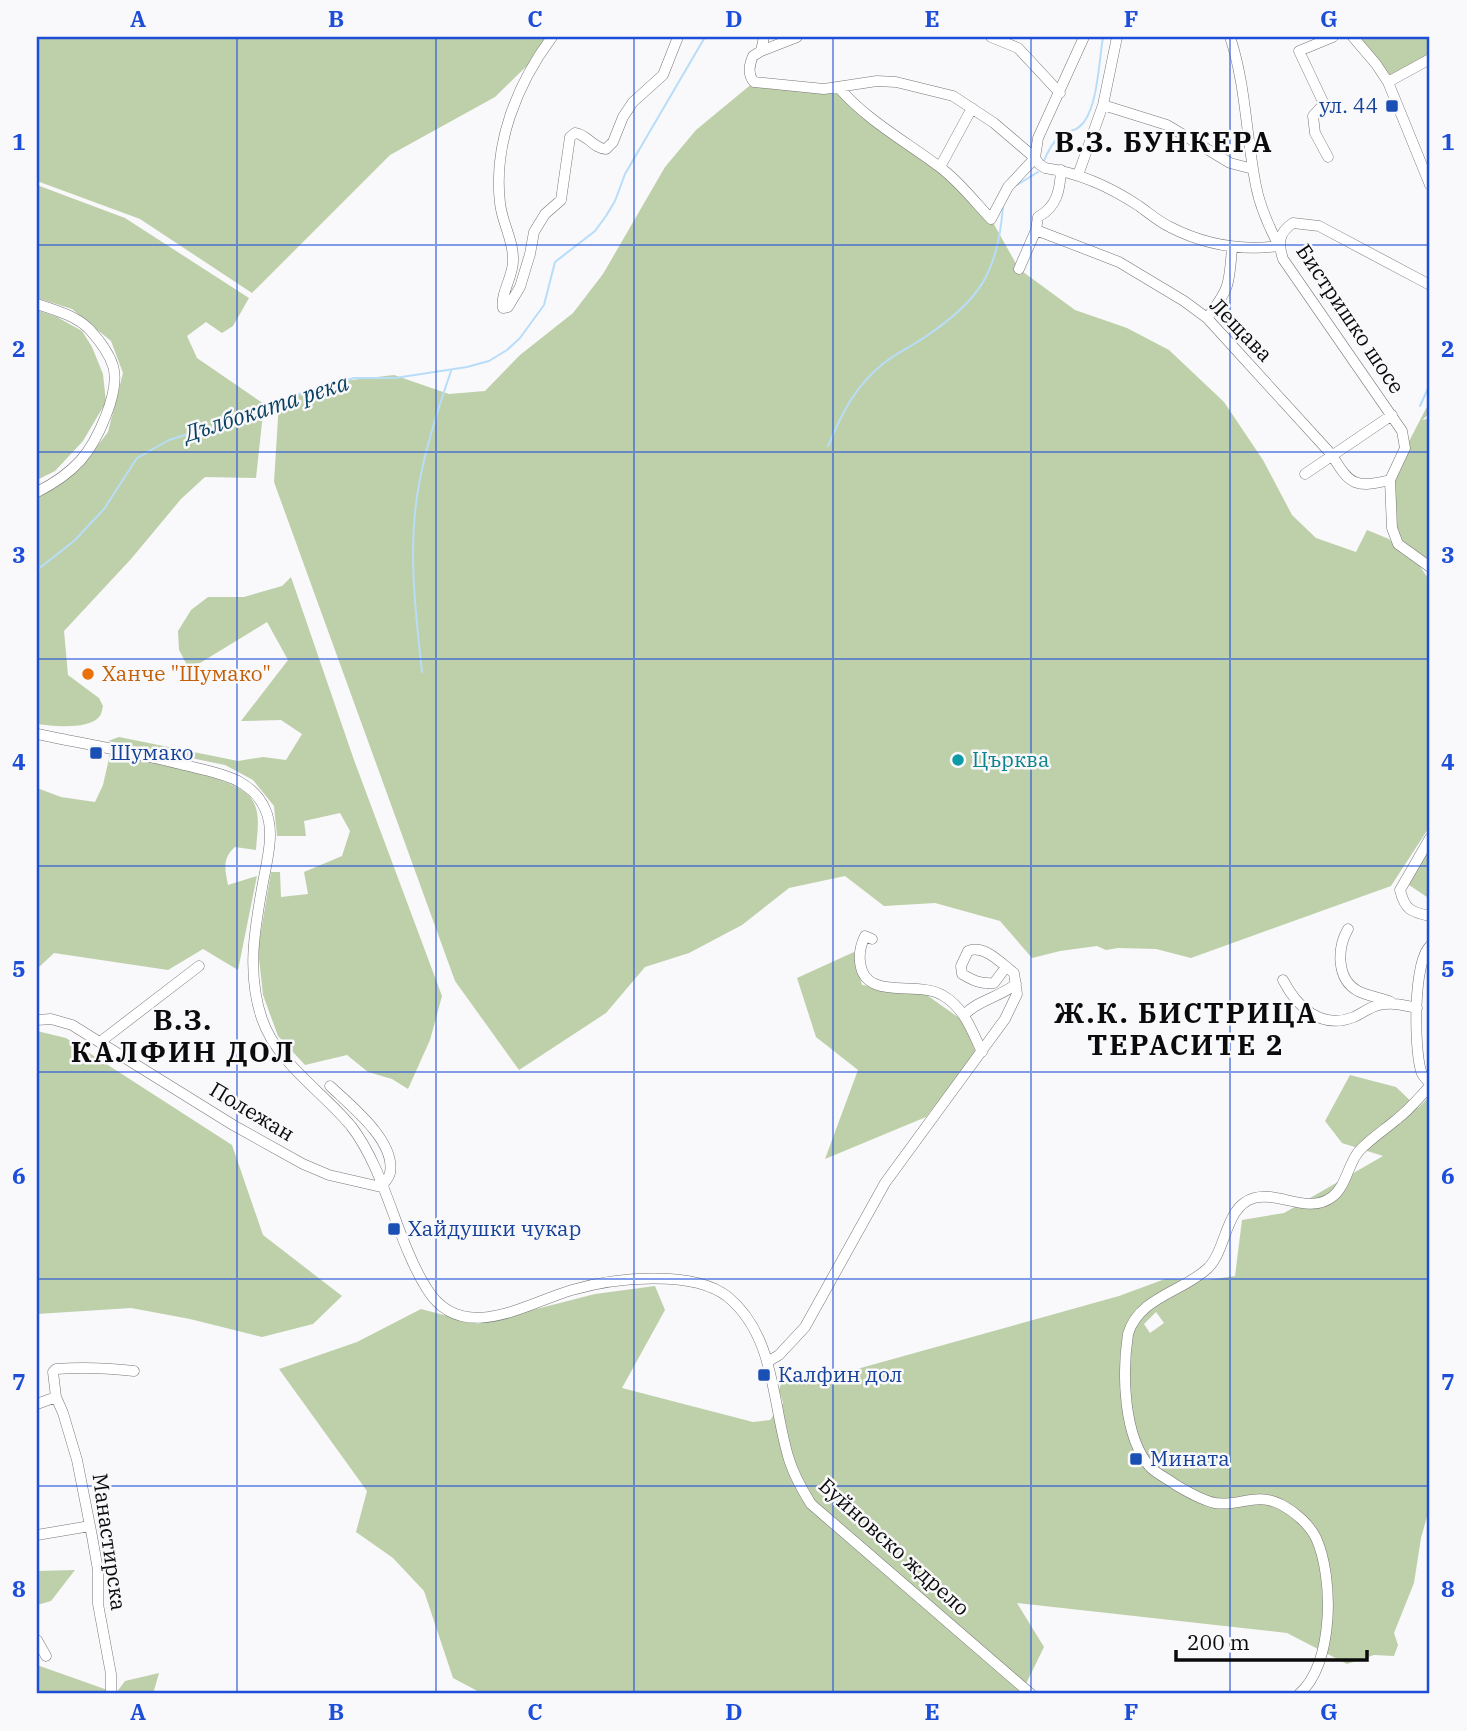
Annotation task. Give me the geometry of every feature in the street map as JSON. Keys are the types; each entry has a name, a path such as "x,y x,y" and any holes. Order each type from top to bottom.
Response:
{"street":[{"path":"552,37 539,54 515,100 504,135 499,163 500,208 512,246 513,260 512,279 503,298 503,307 508,307 520,287 534,232 545,214 561,200 570,137 575,133 580,134 601,149 606,149 613,142 622,117 633,102 663,75 678,37"},
{"path":"761,51 764,37"},
{"path":"797,37 752,56 749,74 754,82 824,89 877,80 953,96 994,123 1045,168 1099,182 1168,227 1232,248 1279,246 1266,221 1256,187 1238,66 1230,37"},
{"path":"991,37 1018,48 1060,93"},
{"path":"839,88 855,106 940,167 991,219 1008,187 1035,158 1038,138 1084,37"},
{"path":"1078,175 1103,105 1117,37"},
{"path":"1328,157 1313,126 1313,116 1324,104 1299,51 1333,37"},
{"path":"1353,37 1388,82 1430,185"},
{"path":"1388,82 1430,59"},
{"path":"1103,105 1167,125 1230,163 1253,169"},
{"path":"940,167 972,108"},
{"path":"1019,268 1036,230 1038,217 1053,207 1061,170"},
{"name":"Бистришко шосе","path":"1430,285 1309,223 1293,223 1280,238 1279,246 1283,259 1402,431 1405,448 1390,480 1392,528 1398,544 1430,567"},
{"name":"Лещава","path":"1036,230 1119,262 1184,301 1207,318 1332,455 1343,474 1352,482 1364,486 1390,480"},
{"path":"1207,318 1226,293 1232,248"},
{"path":"37,304 70,316 88,328 106,350 114,367 115,379 110,405 99,431 82,459 65,475 37,492"},
{"path":"1305,474 1392,415"},
{"name":"Буйновско ждрело","path":"37,734 149,756 223,775 242,783 257,796 267,811 270,828 253,939 254,990 263,1024 289,1063 327,1100 363,1143 424,1285 435,1301 466,1316 487,1318 592,1286 622,1282 686,1281 706,1285 726,1296 744,1314 758,1335 788,1455 797,1481 811,1504 1031,1694"},
{"path":"1430,838 1400,890 1403,902 1414,912 1430,916"},
{"path":"1348,929 1342,939 1340,953 1342,970 1348,981 1356,990 1417,1008"},
{"path":"872,939 865,936 860,956 864,976 871,984 882,988 936,991 954,1003 964,1015 982,1052"},
{"path":"1299,1694 1306,1688 1318,1668 1327,1626 1324,1571 1316,1538 1304,1521 1266,1498 1216,1503 1200,1498 1152,1469 1141,1455 1130,1431 1127,1411 1128,1334 1131,1324 1145,1308 1211,1265 1233,1216 1242,1204 1254,1198 1267,1197 1292,1203 1310,1203 1331,1198 1359,1152 1399,1118 1430,1085 1421,1074 1416,1040 1422,960 1430,946"},
{"path":"767,1363 779,1355 805,1327 886,1183 1005,1019 1017,994 1014,973 1006,967 977,948 968,951 961,966 962,974 983,984 994,983 1006,967"},
{"path":"100,1042 199,966"},
{"path":"1283,980 1302,1009 1314,1016 1330,1020 1344,1020 1378,1005 1396,1003"},
{"path":"964,1015 973,1005 993,999 1016,984"},
{"name":"Полежан","path":"37,1020 51,1019 72,1025 233,1125 303,1164 329,1175 381,1187"},
{"path":"330,1086 386,1145 390,1174 381,1187"},
{"path":"37,1404 56,1397 54,1370 109,1368 134,1371"},
{"name":"Манастирска","path":"56,1397 77,1460 90,1526 100,1614 111,1670 111,1694"},
{"path":"37,1535 90,1526"},
{"path":"37,1640 46,1656"}],"green space":[{"path":"37,37 552,37 539,54 495,97 390,155 252,293 140,219 37,181"},
{"path":"1354,37 1430,37 1430,60 1388,82"},
{"path":"754,82 839,88 940,167 991,219 1019,269 1075,310 1127,328 1169,350 1224,402 1263,460 1292,515 1316,538 1356,552 1367,530 1389,539 1402,554 1417,562 1430,581 1430,826 1391,886 1191,958 1156,949 1106,950 1097,946 1032,958 1000,921 935,903 884,906 845,876 789,888 742,925 689,953 645,967 606,1013 519,1070 455,981 274,482 279,402 334,382 394,375 449,394 485,391 520,355 573,313 603,274 665,167 696,130"},
{"path":"37,185 125,218 249,298 233,326 222,333 206,322 187,336 197,358 264,404 256,478 205,477 181,499 131,559 64,631 68,675 99,698 103,706 100,716 94,721 70,726 37,724 37,497 80,469 108,432 123,373 111,341 72,309 37,298"},
{"path":"37,310 57,317 82,331 103,374 106,402 83,441 55,471 37,480"},
{"path":"1430,401 1430,413 1422,420 1430,418 1430,567 1406,552 1392,528 1394,470"},
{"path":"291,577 354,760 442,996 430,1040 408,1089 392,1079 368,1072 347,1055 305,1065 278,1036 263,995 258,949 271,872 280,872 281,897 308,894 304,872 342,856 350,831 340,813 304,821 306,836 277,836 274,806 253,780 225,765 108,741 119,737 238,761 263,757 286,760 302,734 281,720 241,721 288,660 267,622 200,663 187,665 179,650 178,631 191,610 208,597 244,597 282,586"},
{"path":"110,754 185,770 225,782 241,789 254,803 258,822 256,850 235,847 228,855 226,865 228,885 257,876 238,970 203,949 168,970 54,953 37,969 37,788 61,797 95,802 103,785"},
{"path":"1430,839 1430,899 1403,881"},
{"path":"854,952 862,985 924,993 962,1020 976,1052 926,1117 825,1159 858,1070 816,1037 797,978"},
{"path":"37,1031 66,1038 232,1145 263,1235 342,1296 313,1324 262,1337 131,1308 37,1314"},
{"path":"1350,1075 1396,1087 1418,1108 1430,1096 1430,1506 1421,1538 1414,1583 1394,1633 1398,1645 1394,1656 1374,1655 1347,1664 1287,1633 1017,1603 1044,1647 1021,1694 483,1694 453,1678 424,1591 393,1558 356,1532 367,1491 279,1369 357,1342 421,1309 478,1324 595,1294 655,1286 665,1310 622,1388 753,1422 770,1420 783,1403 779,1390 782,1380 821,1379 1119,1296 1165,1279 1207,1280 1235,1276 1242,1220 1284,1213 1383,1156 1342,1143 1325,1121","holes":["1156,1312 1164,1323 1150,1333 1144,1324"]},
{"path":"75,1570 51,1601 37,1605 37,1571"},
{"path":"37,1665 116,1693 125,1681 159,1673 153,1694 37,1694"}],"waterway":[{"name":"Дълбоката река","path":"37,570 74,541 104,509 137,458 169,440 262,411 296,395 354,378 395,378 467,367 489,361 507,350 520,338 544,305 555,262 595,231 606,216 625,174 705,37"},
{"path":"1043,163 1058,138 1078,128 1089,114 1095,93 1103,37"},
{"path":"1017,185 1038,172"},
{"path":"828,446 850,401 865,381 889,359 944,324 972,297 982,283 996,250 1003,206"},
{"path":"422,672 413,551 416,503 430,438 451,371"},
{"path":"1420,406 1430,384"}],"place":[{"name":"ул. 44","path":"1392,106"},
{"name":"Ханче \"Шумако\"","path":"88,674"},
{"name":"Шумако","path":"96,753"},
{"name":"Църква","path":"958,760"},
{"name":"Хайдушки чукар","path":"394,1229"},
{"name":"Калфин дол","path":"764,1375"},
{"name":"Мината","path":"1136,1459"}],"district":[{"name":"В.З. БУНКЕРА","path":"1164,142"},
{"name":"Ж.К. БИСТРИЦА ТЕРАСИТЕ 2","path":"1186,1029"},
{"name":"В.З. КАЛФИН ДОЛ","path":"183,1036"}]}
